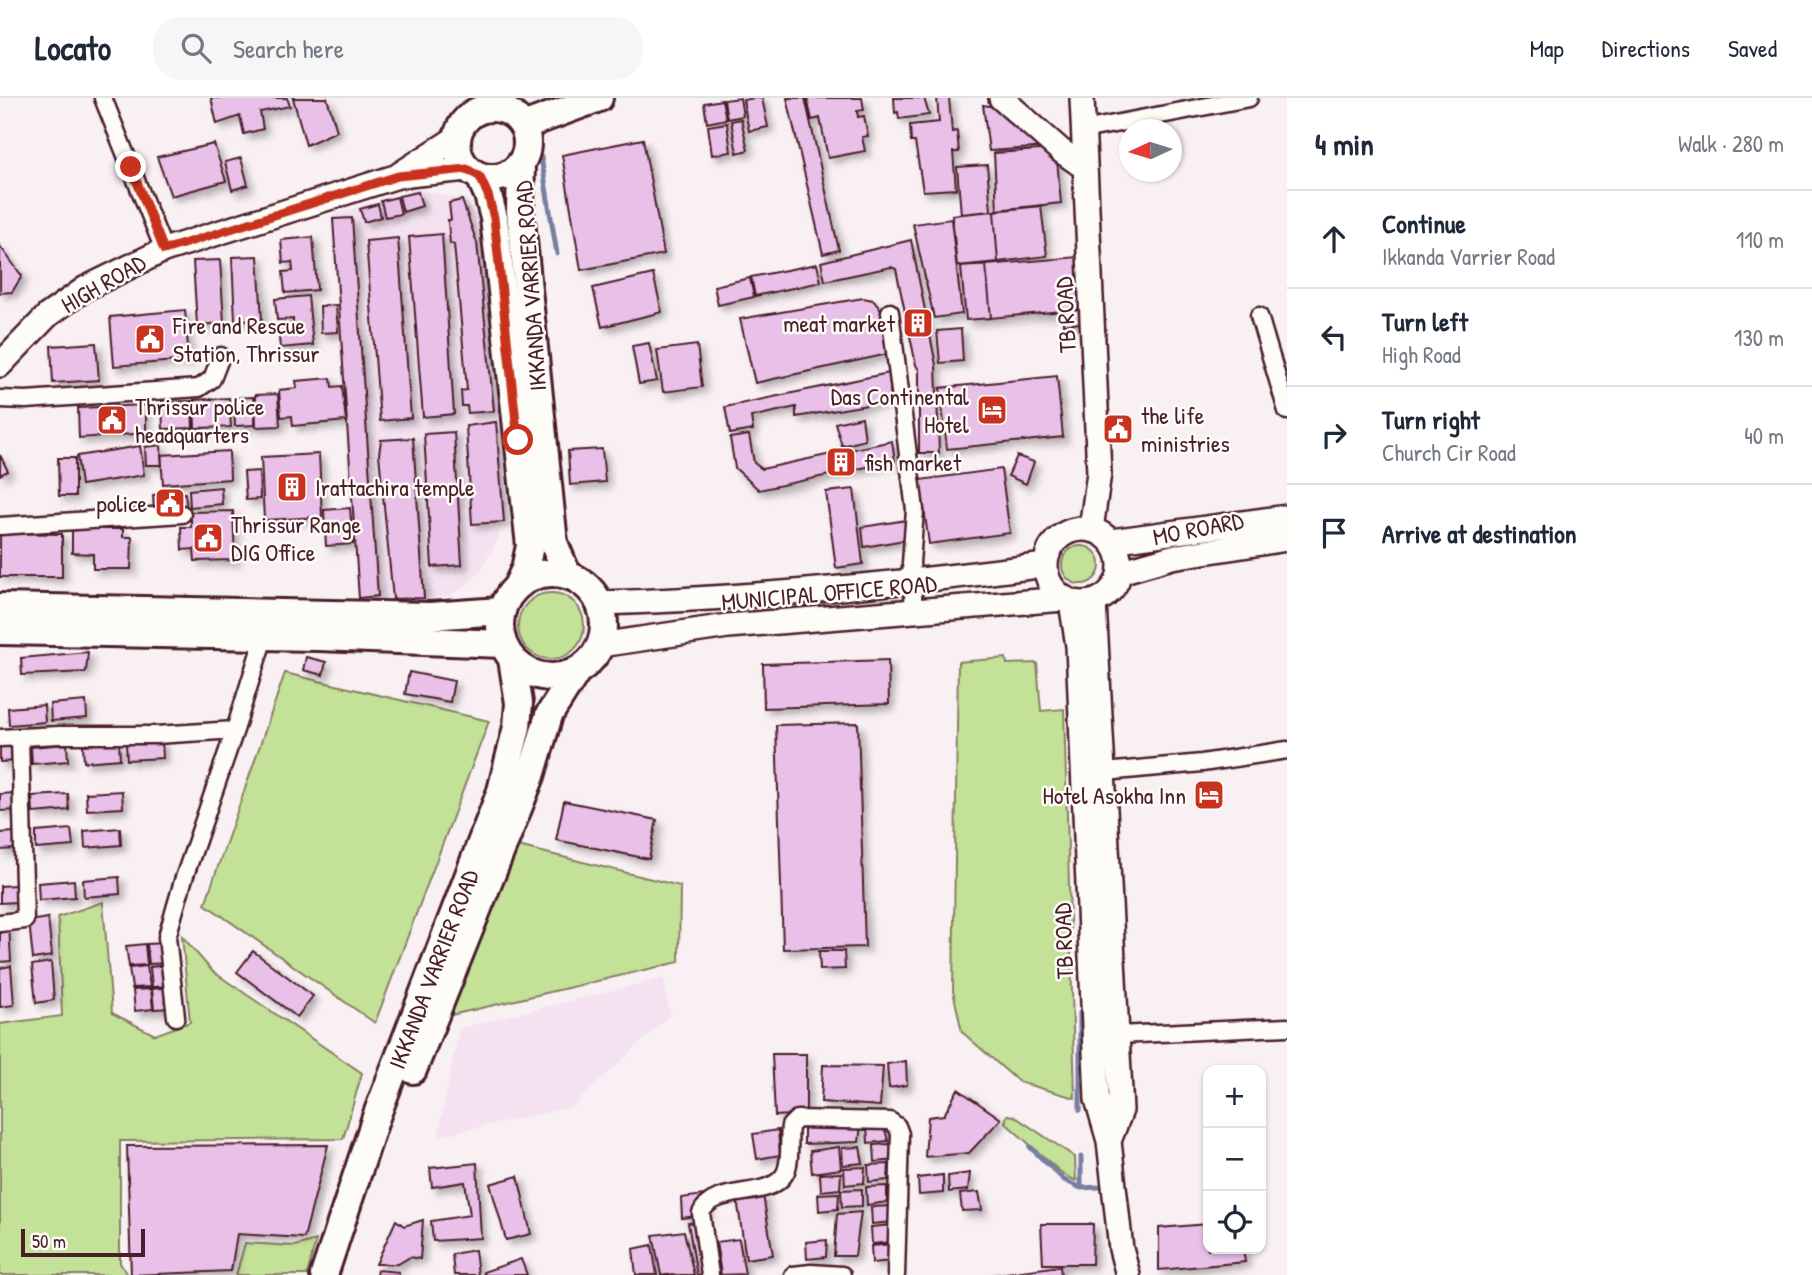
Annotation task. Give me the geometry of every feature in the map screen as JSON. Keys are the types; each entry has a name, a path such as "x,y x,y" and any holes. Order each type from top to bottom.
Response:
{"main road":[{"path":"398,176 471,114 490,107 510,112 599,98"},
{"path":"1001,98 1060,150 1084,167"},
{"name":"TB ROAD","path":"1082,98 1101,535"},
{"path":"462,119 459,157 473,173 491,179 513,172 521,163 527,145 510,112"},
{"name":"IKKANDA VARRIER ROAD","path":"521,163 520,211 554,543 567,574"},
{"name":"HIGH ROAD","path":"0,365 48,315 77,294 164,250 398,176 473,173"},
{"name":"IKKANDA VARRIER ROAD","path":"473,173 488,195 494,218 530,546 525,569 518,584"},
{"path":"1101,535 1117,551 1120,572 1111,591 1094,602 1083,604 1068,600 1050,584 1046,565 1050,549 1057,539 1067,532 1079,529 1101,535 1287,517"},
{"name":"MO ROARD","path":"1120,572 1172,557 1287,539"},
{"path":"599,603 726,598 913,581 1046,565"},
{"path":"541,573 567,574 590,589 603,613 604,629 600,645 590,660 577,671 560,677 542,677 526,671 508,652 500,633 501,611 518,584 541,573"},
{"name":"TB ROAD","path":"1068,600 1078,646 1097,1100 1109,1141 1121,1249 1128,1275"},
{"name":"MUNICIPAL OFFICE ROAD","path":"600,645 728,626 1068,600"},
{"path":"1094,602 1121,1111 1109,1141"},
{"path":"0,607 430,616 501,611"},
{"path":"0,631 264,636 508,652"},
{"name":"IKKANDA VARRIER ROAD","path":"324,1275 376,1117 501,791 510,760 519,703 508,652"},
{"name":"IKKANDA VARRIER ROAD","path":"341,1275 391,1126 531,776 548,715 577,671"}],"street":[{"path":"103,98 164,250"},
{"path":"1083,130 1249,98"},
{"path":"890,312 915,510 911,564 914,611"},
{"path":"1259,316 1282,377 1287,411"},
{"path":"0,399 39,399 199,388 212,379 221,356"},
{"path":"0,526 182,514"},
{"path":"176,1017 167,937 264,636"},
{"path":"0,738 156,735 235,730"},
{"path":"0,923 25,920 20,738"},
{"path":"1105,772 1202,763 1287,750"},
{"path":"1118,1035 1287,1027"},
{"path":"710,1275 701,1213 705,1205 713,1200 772,1184 783,1178 787,1168 790,1126 797,1119 890,1121 897,1126 900,1134 896,1275"},
{"path":"793,1275 842,1275"}],"shaded area":[{"path":"418,189 465,200 481,223 508,508 497,541 480,571 465,587 444,597 359,601 332,215"},
{"path":"664,978 670,1015 572,1107 438,1136 459,1028"}],"green space":[{"path":"1081,546 1095,551 1100,565 1095,579 1081,584 1067,579 1062,565 1067,551"},
{"path":"544,593 558,593 570,598 579,607 584,626 582,639 575,650 558,659 544,659 532,654 523,645 518,633 518,619 523,607 532,598"},
{"path":"1006,658 1007,664 1037,663 1041,711 1064,709 1075,1098 1019,1082 962,1032 953,991 958,662"},
{"path":"285,673 489,721 375,1023 205,904"},
{"path":"518,846 680,886 679,962 451,1015"},
{"path":"103,902 112,1013 155,1035 190,1022 182,936 212,971 362,1073 343,1139 120,1141 120,1263 127,1275 0,1275 0,1024 62,1016 58,917"},
{"path":"1007,1115 1014,1116 1075,1157 1076,1181 1064,1175 1010,1127 1005,1122"},
{"path":"316,1240 307,1275 236,1275 245,1243 295,1246"}],"building":[{"path":"211,98 287,98 290,106 260,112 263,129 244,134 240,116 217,124"},
{"path":"293,98 327,98 337,131 306,145"},
{"path":"740,98 743,116 727,119 724,100"},
{"path":"762,98 768,127 749,131 743,100"},
{"path":"787,98 805,98 839,250 823,254"},
{"path":"807,98 862,98 864,110 857,111 858,117 864,116 868,136 862,137 865,151 828,158 820,118 812,120"},
{"path":"894,98 924,98 929,115 899,119 898,112 895,113"},
{"path":"937,98 949,98 952,132 957,131 959,152 953,152 956,189 923,191 915,142 911,142 910,125 939,122"},
{"path":"722,100 726,119 707,123 704,103"},
{"path":"983,105 1002,108 1049,147 989,151"},
{"path":"741,119 748,150 737,153 731,121"},
{"path":"727,123 731,152 712,155 708,126"},
{"path":"643,139 664,254 581,270 562,155"},
{"path":"214,144 226,181 171,196 157,157"},
{"path":"1056,149 1061,203 997,210 994,153"},
{"path":"241,158 248,185 232,190 225,162"},
{"path":"987,165 991,211 961,214 957,167"},
{"path":"418,192 422,206 403,212 399,196"},
{"path":"397,197 401,214 385,217 381,201"},
{"path":"462,200 477,243 494,411 468,413 467,406 462,406 461,391 467,390 454,244 450,244 448,220 451,220 449,203"},
{"path":"378,204 381,217 364,222 360,209"},
{"path":"1041,206 1047,256 998,262 994,211"},
{"path":"994,211 998,262 957,266 952,215"},
{"path":"352,218 378,596 359,598 333,219"},
{"path":"951,219 962,314 934,318 913,224"},
{"path":"442,234 454,414 423,417 409,237"},
{"path":"313,237 317,290 285,293 283,272 293,271 292,262 283,263 281,240"},
{"path":"398,238 411,418 380,421 366,241"},
{"name":"meat market","path":"911,240 936,365 939,453 919,453 919,370 896,269 891,267 825,281 821,262"},
{"path":"0,246 22,276 12,292 0,293"},
{"path":"258,256 262,320 235,321 232,257"},
{"path":"1078,257 1082,309 991,318 986,265"},
{"path":"220,260 224,323 197,325 193,261"},
{"path":"817,264 821,282 755,296 751,277"},
{"path":"986,265 991,318 966,320 961,267"},
{"path":"653,274 662,312 602,327 593,288"},
{"path":"750,278 754,297 718,305 714,286"},
{"path":"308,296 313,345 280,348 278,326 293,325 293,319 277,320 275,299"},
{"path":"863,298 873,300 884,314 888,354 755,383 740,319"},
{"path":"336,305 338,332 321,333 320,306"},
{"name":"Fire and Rescue Station, Thrissur","path":"185,310 189,360 114,366 110,317"},
{"path":"1079,310 1080,323 1063,325 1063,312"},
{"path":"961,329 963,361 940,363 937,331"},
{"path":"96,343 99,380 53,383 51,346"},
{"path":"649,343 657,381 639,384 632,346"},
{"path":"697,345 702,387 663,392 657,350"},
{"path":"889,373 891,401 796,417 796,407 751,417 753,430 730,434 725,407"},
{"name":"Das Continental Hotel","path":"1057,376 1063,437 947,449 940,388"},
{"path":"331,378 332,387 342,386 346,421 293,426 292,416 281,417 279,390 297,388 296,381"},
{"path":"278,394 280,426 256,427 255,395"},
{"path":"253,397 255,425 235,426 234,398"},
{"path":"229,398 231,427 195,428 194,400"},
{"path":"192,401 193,428 163,429 162,402"},
{"name":"Thrissur police headquarters","path":"146,405 146,433 79,438 78,408"},
{"path":"862,417 865,440 842,446 835,423"},
{"path":"496,422 504,522 472,524 466,426"},
{"path":"454,432 462,565 432,567 424,434"},
{"name":"fish market","path":"749,435 754,463 762,469 892,441 895,461 759,490 735,468 730,438"},
{"path":"413,438 424,598 393,599 379,454 381,440"},
{"path":"161,445 162,465 146,465 145,447"},
{"path":"140,446 144,475 81,485 77,456"},
{"path":"602,449 605,482 570,485 568,451"},
{"path":"229,451 230,479 163,484 161,455"},
{"name":"Irattachira temple","path":"319,454 322,517 264,520 261,457"},
{"path":"0,455 8,471 0,475"},
{"path":"1017,456 1034,462 1026,484 1008,476"},
{"path":"58,458 75,458 75,496 59,496"},
{"path":"1001,469 1010,533 929,544 920,480"},
{"path":"259,471 260,499 246,500 244,472"},
{"path":"221,487 222,504 190,507 189,490"},
{"path":"854,489 863,564 836,568 826,492"},
{"name":"police","path":"185,493 187,511 154,513 153,495"},
{"path":"350,508 353,544 326,546 324,510"},
{"name":"Thrissur Range DIG Office","path":"233,511 235,560 195,561 194,549 182,550 181,527 191,527 191,512"},
{"path":"907,520 910,539 864,547 862,527"},
{"path":"72,529 123,529 123,537 132,537 131,569 93,569 93,554 72,553"},
{"path":"0,533 62,534 62,577 0,577"},
{"path":"88,652 86,672 22,675 21,658"},
{"path":"306,657 326,662 323,675 303,670"},
{"path":"888,660 889,704 764,708 763,664"},
{"path":"409,672 454,681 450,702 405,694"},
{"path":"86,701 87,718 51,721 50,704"},
{"path":"44,705 45,722 9,725 8,708"},
{"path":"858,723 865,947 783,949 776,725"},
{"path":"162,741 163,758 127,760 126,744"},
{"path":"119,742 120,759 84,762 83,745"},
{"path":"67,744 68,761 32,764 31,747"},
{"path":"0,745 14,745 15,761 0,762"},
{"path":"122,791 123,808 87,810 86,793"},
{"path":"15,793 16,810 0,811 0,794"},
{"path":"68,794 69,810 33,813 32,796"},
{"path":"564,801 657,820 649,859 556,840"},
{"path":"120,828 121,845 85,848 84,831"},
{"path":"71,829 73,846 36,849 36,832"},
{"path":"15,832 16,849 0,850 0,833"},
{"path":"119,877 120,894 84,897 83,880"},
{"path":"74,880 75,897 39,900 38,883"},
{"path":"15,885 16,902 0,903 0,886"},
{"path":"48,918 52,956 33,959 29,921"},
{"path":"9,925 11,961 0,962 0,927"},
{"path":"165,943 167,963 149,964 147,944"},
{"path":"145,944 147,965 129,966 126,946"},
{"path":"253,951 313,996 297,1017 237,972"},
{"path":"819,951 844,951 845,969 820,970"},
{"path":"51,962 54,1000 36,1003 32,965"},
{"path":"168,965 170,986 152,987 150,967"},
{"path":"11,966 14,1005 0,1007 0,968"},
{"path":"147,966 150,987 132,988 129,968"},
{"path":"170,987 173,1008 154,1009 152,989"},
{"path":"151,989 153,1009 135,1011 133,990"},
{"path":"772,1054 806,1054 806,1114 775,1116"},
{"path":"906,1061 907,1085 889,1088 887,1064"},
{"path":"823,1065 883,1066 880,1106 821,1102"},
{"path":"958,1089 1001,1119 969,1153 925,1157 928,1117 944,1115"},
{"path":"804,1124 861,1124 859,1142 804,1144"},
{"path":"884,1125 888,1141 868,1143 867,1126"},
{"path":"778,1130 780,1155 757,1159 753,1134"},
{"path":"891,1144 895,1160 875,1162 874,1145"},
{"path":"328,1145 304,1238 237,1234 231,1271 131,1275 127,1146"},
{"path":"839,1147 841,1169 812,1173 810,1151"},
{"path":"860,1147 863,1163 843,1165 842,1148"},
{"path":"477,1163 481,1238 433,1241 431,1221 470,1215 465,1182 432,1187 430,1168"},
{"path":"889,1164 888,1180 869,1182 868,1165"},
{"path":"865,1167 864,1183 845,1185 844,1168"},
{"path":"841,1173 840,1189 821,1191 820,1174"},
{"path":"970,1173 968,1190 949,1192 948,1176"},
{"path":"943,1175 943,1193 919,1195 918,1178"},
{"path":"518,1176 531,1234 506,1240 490,1184"},
{"path":"887,1186 887,1202 867,1205 866,1187"},
{"path":"862,1189 862,1206 842,1207 841,1190"},
{"path":"979,1192 982,1210 962,1211 960,1194"},
{"path":"839,1193 838,1209 819,1211 818,1194"},
{"path":"704,1195 708,1214 682,1218 681,1198"},
{"path":"763,1195 773,1255 746,1259 737,1199"},
{"path":"893,1206 892,1222 872,1224 871,1207"},
{"path":"861,1212 855,1256 834,1256 837,1214"},
{"path":"396,1220 404,1226 423,1220 420,1259 410,1257 398,1264 376,1264"},
{"path":"696,1222 707,1275 697,1275 688,1223"},
{"path":"1041,1224 1093,1224 1092,1264 1043,1264"},
{"path":"1203,1224 1203,1254 1244,1254 1245,1262 1159,1270 1159,1228"},
{"path":"892,1225 892,1242 872,1244 871,1227"},
{"path":"684,1231 694,1275 661,1275 653,1235"},
{"path":"739,1239 745,1274 721,1275 716,1242"},
{"path":"827,1240 826,1257 807,1259 806,1242"},
{"path":"893,1244 892,1261 872,1263 871,1246"},
{"path":"652,1245 657,1275 636,1275 633,1249"},
{"path":"475,1250 478,1275 454,1275 452,1254"},
{"path":"521,1259 527,1275 484,1275 483,1272"},
{"path":"1060,1266 1061,1275 991,1275"},
{"path":"377,1270 399,1272 399,1275 376,1275"}],"waterway":[{"path":"541,157 557,254"},
{"path":"1080,1013 1080,1110"},
{"path":"1030,1147 1064,1180 1081,1188 1099,1187"},
{"path":"1081,1157 1081,1188"}],"place":[{"name":"meat market","path":"918,323"},
{"name":"Fire and Rescue Station, Thrissur","path":"150,339"},
{"name":"Das Continental Hotel","path":"992,410"},
{"name":"Thrissur police headquarters","path":"112,420"},
{"name":"the life ministries","path":"1118,429"},
{"name":"fish market","path":"841,462"},
{"name":"Irattachira temple","path":"292,487"},
{"name":"police","path":"170,503"},
{"name":"Thrissur Range DIG Office","path":"208,538"},
{"name":"Hotel Asokha Inn","path":"1209,795"}],"route":[{"path":"131,167 164,250 398,176 467,169 480,177 494,218 518,440"}]}
